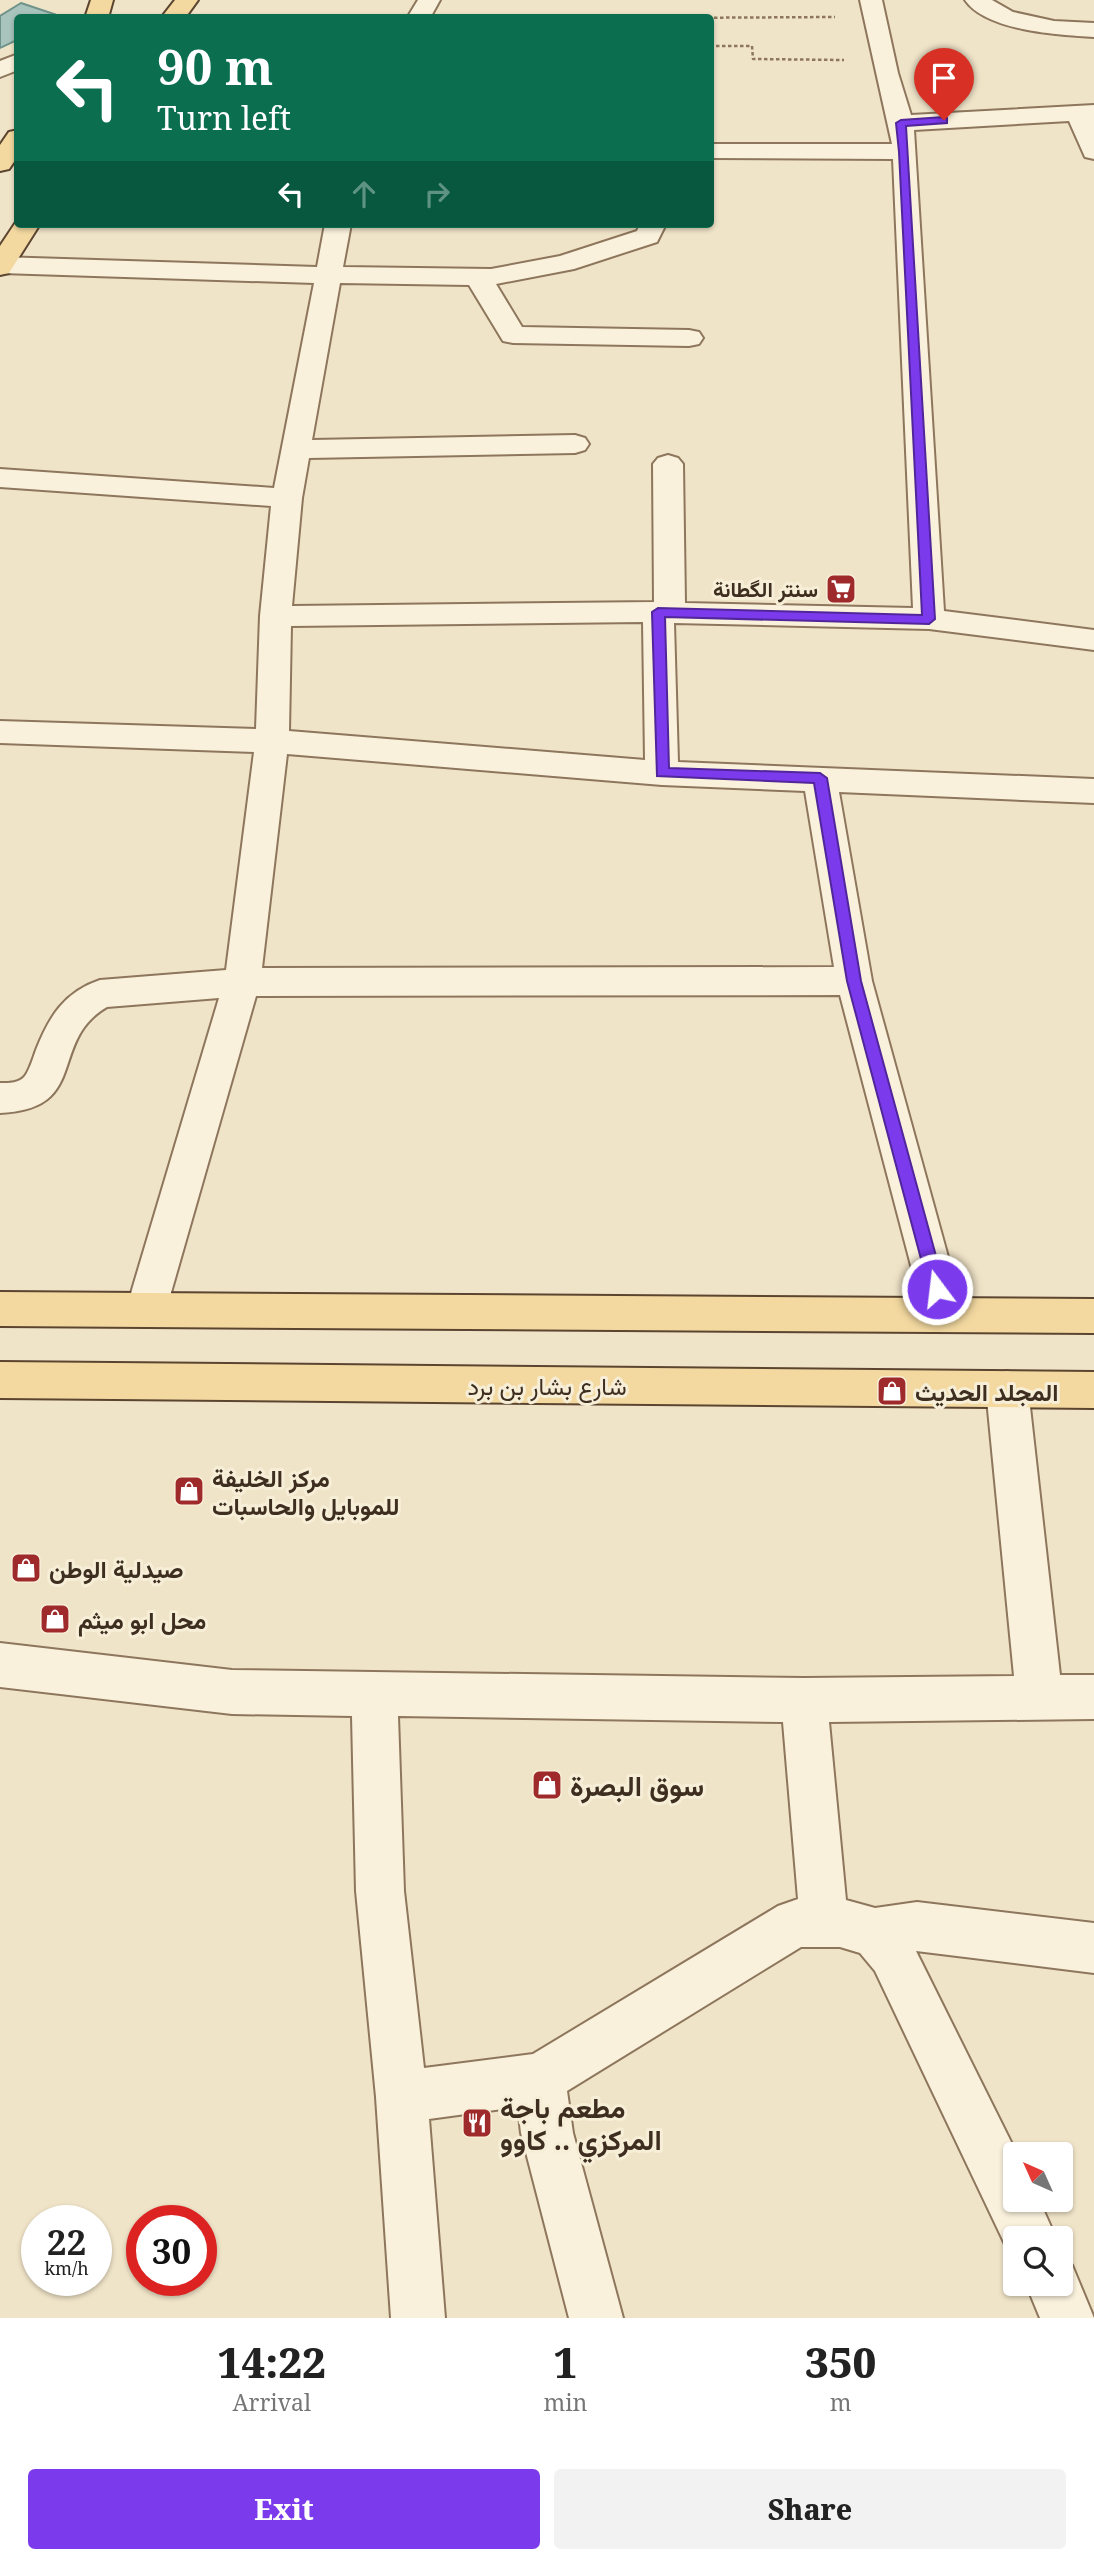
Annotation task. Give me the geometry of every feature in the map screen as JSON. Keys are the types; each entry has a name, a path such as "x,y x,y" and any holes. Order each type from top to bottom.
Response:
{"main road":[{"path":"175,14 187,0"},
{"path":"0,164 14,143"},
{"path":"1,266 25,228"},
{"path":"0,1309 1094,1316"},
{"name":"شارع بشار بن برد","path":"0,1380 1094,1390"}],"street":[{"path":"976,0 1005,17 1054,28 1094,30"},
{"path":"873,8 883,60 901,123 905,152 929,619"},
{"path":"901,123 1086,112 1094,152"},
{"path":"714,151 905,152"},
{"path":"146,1310 242,982 272,741 276,616 288,498 337,228"},
{"path":"1,266 491,277 565,263 648,236 651,228"},
{"path":"478,277 513,335 689,338"},
{"path":"296,449 575,444"},
{"path":"662,773 668,464"},
{"path":"0,478 288,498"},
{"path":"276,616 664,612 929,619 1094,640"},
{"path":"0,732 272,741 662,773 1094,791"},
{"path":"820,778 854,981 944,1315"},
{"path":"0,1098 22,1097 40,1086 64,1026 81,1005 100,994 242,982 854,981"},
{"path":"1007,1389 1040,1697"},
{"path":"0,1665 232,1692 804,1700 1094,1697"},
{"path":"373,1694 380,1891 402,2097 418,2318"},
{"path":"804,1700 824,1923"},
{"path":"402,2097 540,2079 795,1923 840,1923 875,1933 917,1926 1094,1948"},
{"path":"875,1933 892,1954 1024,2226"},
{"path":"540,2079 547,2133 596,2318"},
{"path":"1058,2296 1068,2318"}],"path":[{"path":"714,15 873,8"},
{"path":"714,46 752,46 753,59 883,60"}],"water":[{"path":"21,3 54,14 14,14 14,41 0,48 0,16"}],"place":[{"name":"سنتر الگطانة","path":"841,589"},
{"name":"المجلد الحديث","path":"892,1391"},
{"name":"مركز الخليفة للموبايل والحاسبات","path":"189,1491"},
{"name":"صيدلية الوطن","path":"26,1568"},
{"name":"محل ابو ميثم","path":"55,1619"},
{"name":"سوق البصرة","path":"547,1785"},
{"name":"مطعم باجة المركزي .. كاوو","path":"477,2123"}],"route":[{"path":"937,1289 854,981 820,778 662,773 658,612 929,619 905,152 901,123 944,120"}]}
